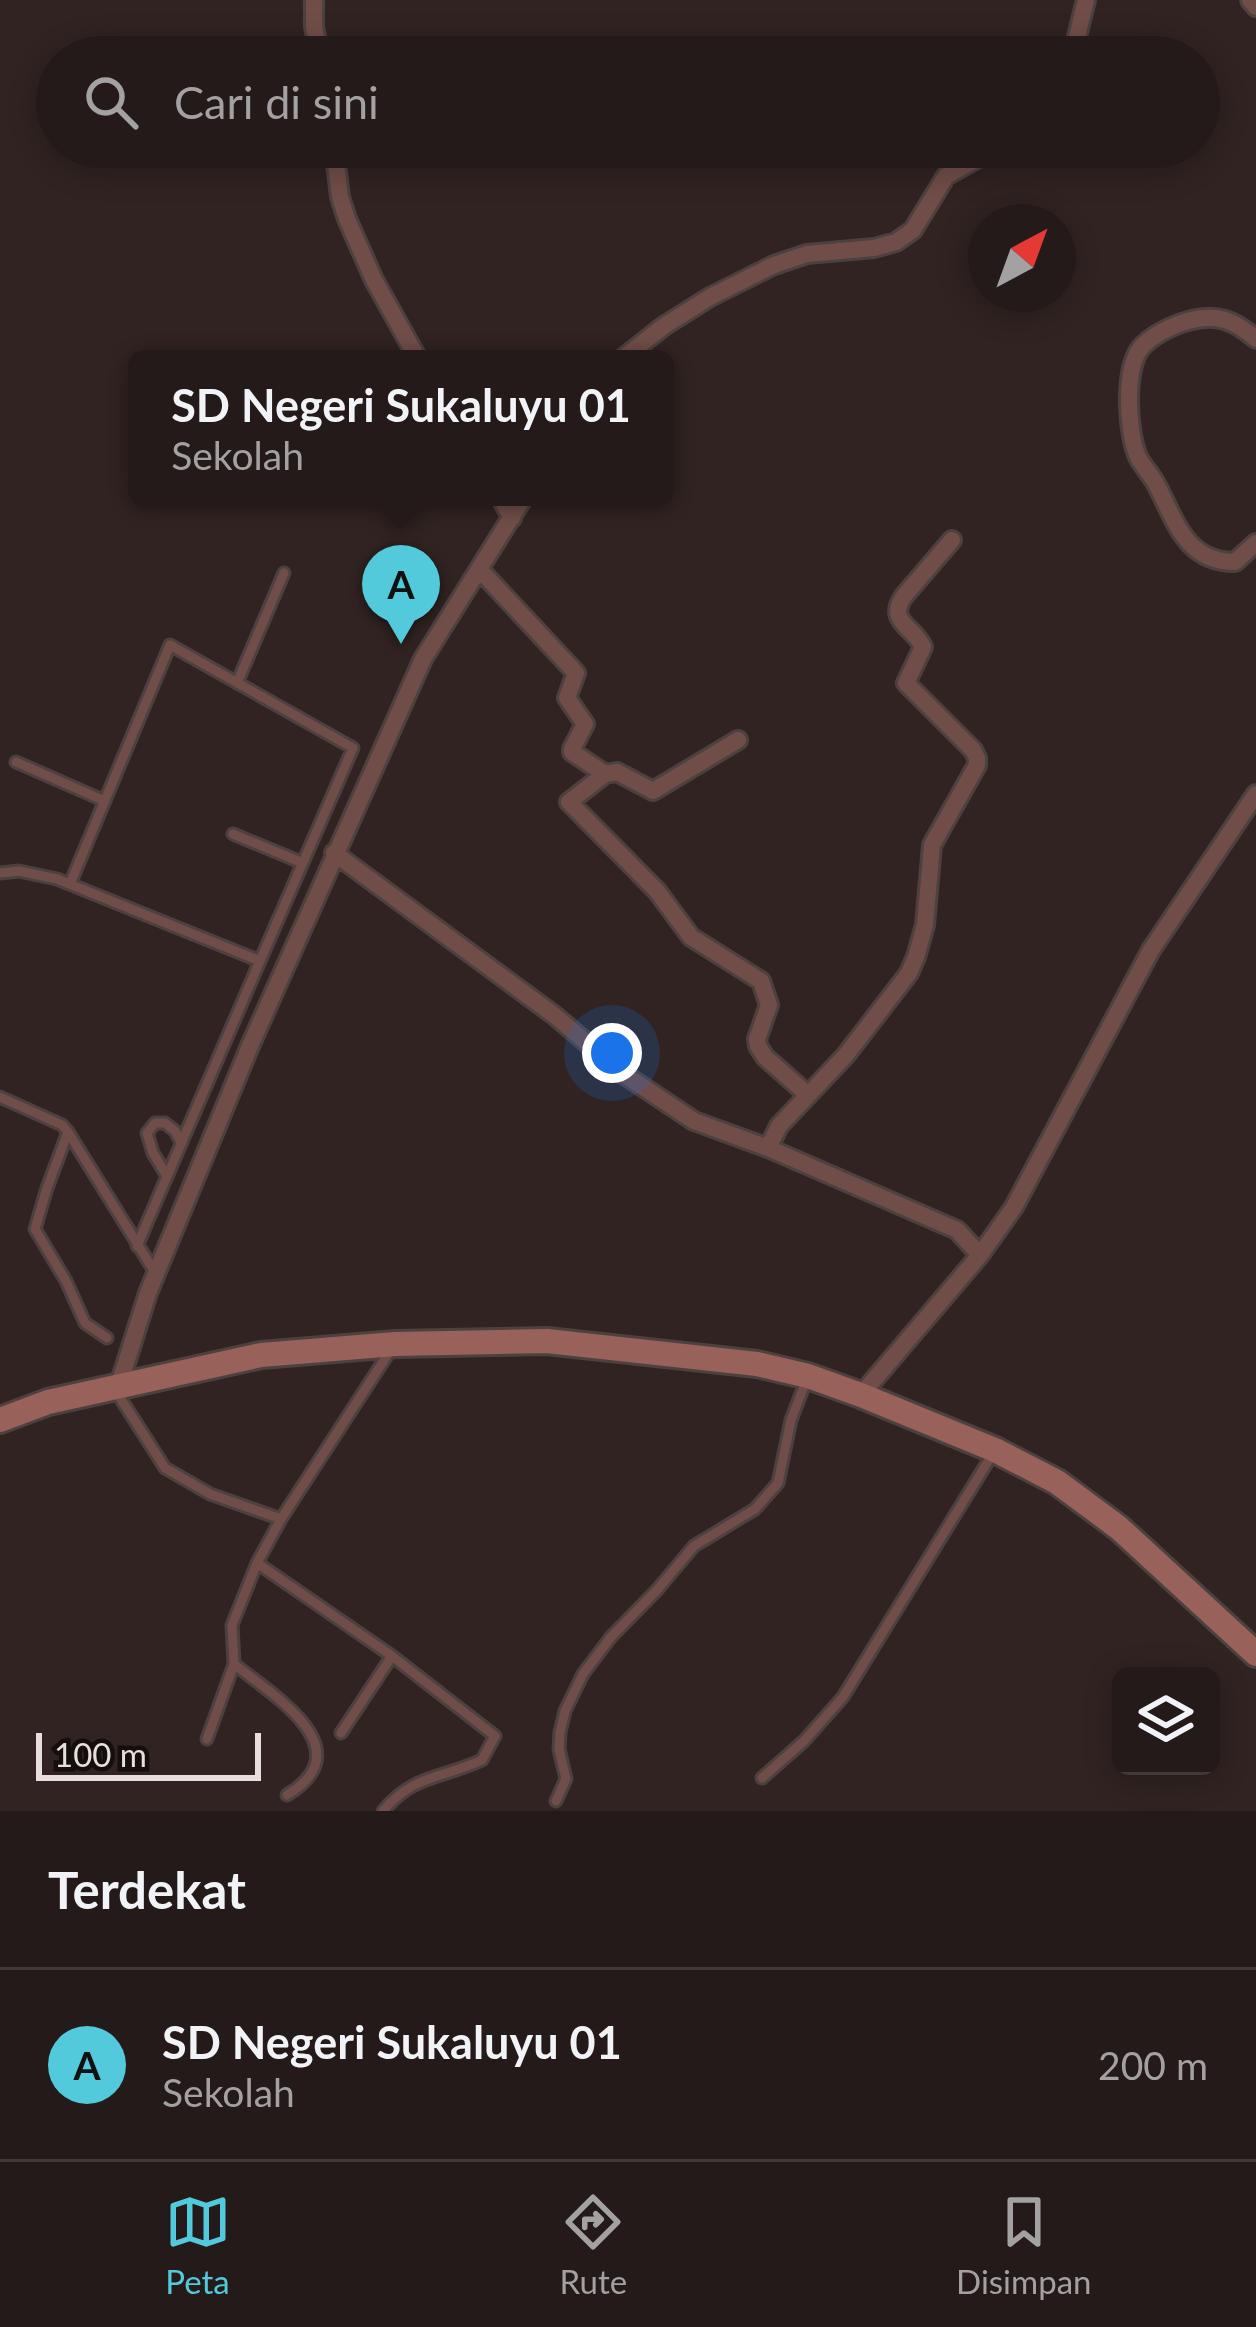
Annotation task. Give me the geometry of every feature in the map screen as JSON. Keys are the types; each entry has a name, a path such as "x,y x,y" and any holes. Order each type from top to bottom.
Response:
{"main road":[{"path":"0,1420 119,1384 261,1355 395,1343 547,1341 757,1364 861,1395 994,1450 1057,1482 1096,1509 1254,1646"}],"street":[{"path":"314,0 316,36"},
{"path":"1077,36 1086,0"},
{"path":"1250,0 1256,7"},
{"path":"337,168 346,219 413,350"},
{"path":"633,350 710,297 775,265 807,254 896,242 913,230 946,176 960,168"},
{"path":"1256,339 1237,322 1214,316 1183,322 1139,350 1131,373 1130,402 1130,432 1138,457 1178,532 1215,561 1235,562 1256,543"},
{"path":"505,506 512,518"},
{"path":"119,1384 156,1274 334,853 423,658 519,506"},
{"path":"768,1148 779,1126 823,1083 908,973 925,925 932,845 977,765 973,750 905,680 922,647 917,635 901,622 899,603 952,540"},
{"path":"480,569 574,668 567,698 585,724 572,752 604,774"},
{"path":"738,740 653,790 617,772 604,774 569,802 657,891 691,937 761,981 769,1005 758,1046 765,1058 808,1095"},
{"path":"861,1395 980,1255 1014,1207 1151,950 1256,794"},
{"path":"334,853 522,991 622,1073 694,1121 768,1148 957,1231 980,1255"}],"lane":[{"path":"237,683 284,573"},
{"path":"70,884 170,646 353,748 137,1246"},
{"path":"16,762 105,801"},
{"path":"233,834 303,863"},
{"path":"0,873 19,872 70,884 260,961"},
{"path":"0,1097 62,1125 156,1274"},
{"path":"167,1176 147,1133 155,1123 165,1123 182,1143"},
{"path":"68,1132 35,1229 85,1323 107,1338"},
{"path":"207,1739 234,1664 232,1625 257,1563 395,1343"},
{"path":"556,1801 566,1779 560,1732 583,1674 694,1546 755,1508 778,1483 791,1420 808,1376"},
{"path":"119,1384 119,1396 165,1468 210,1494 281,1520"},
{"path":"762,1778 804,1742 843,1697 994,1450"},
{"path":"257,1563 392,1656 495,1736 482,1760 409,1786 383,1811"},
{"path":"341,1732 392,1656"},
{"path":"234,1664 290,1709 316,1738 313,1771 287,1795"}],"place":[{"name":"SD Negeri Sukaluyu 01","path":"401,644"}]}
